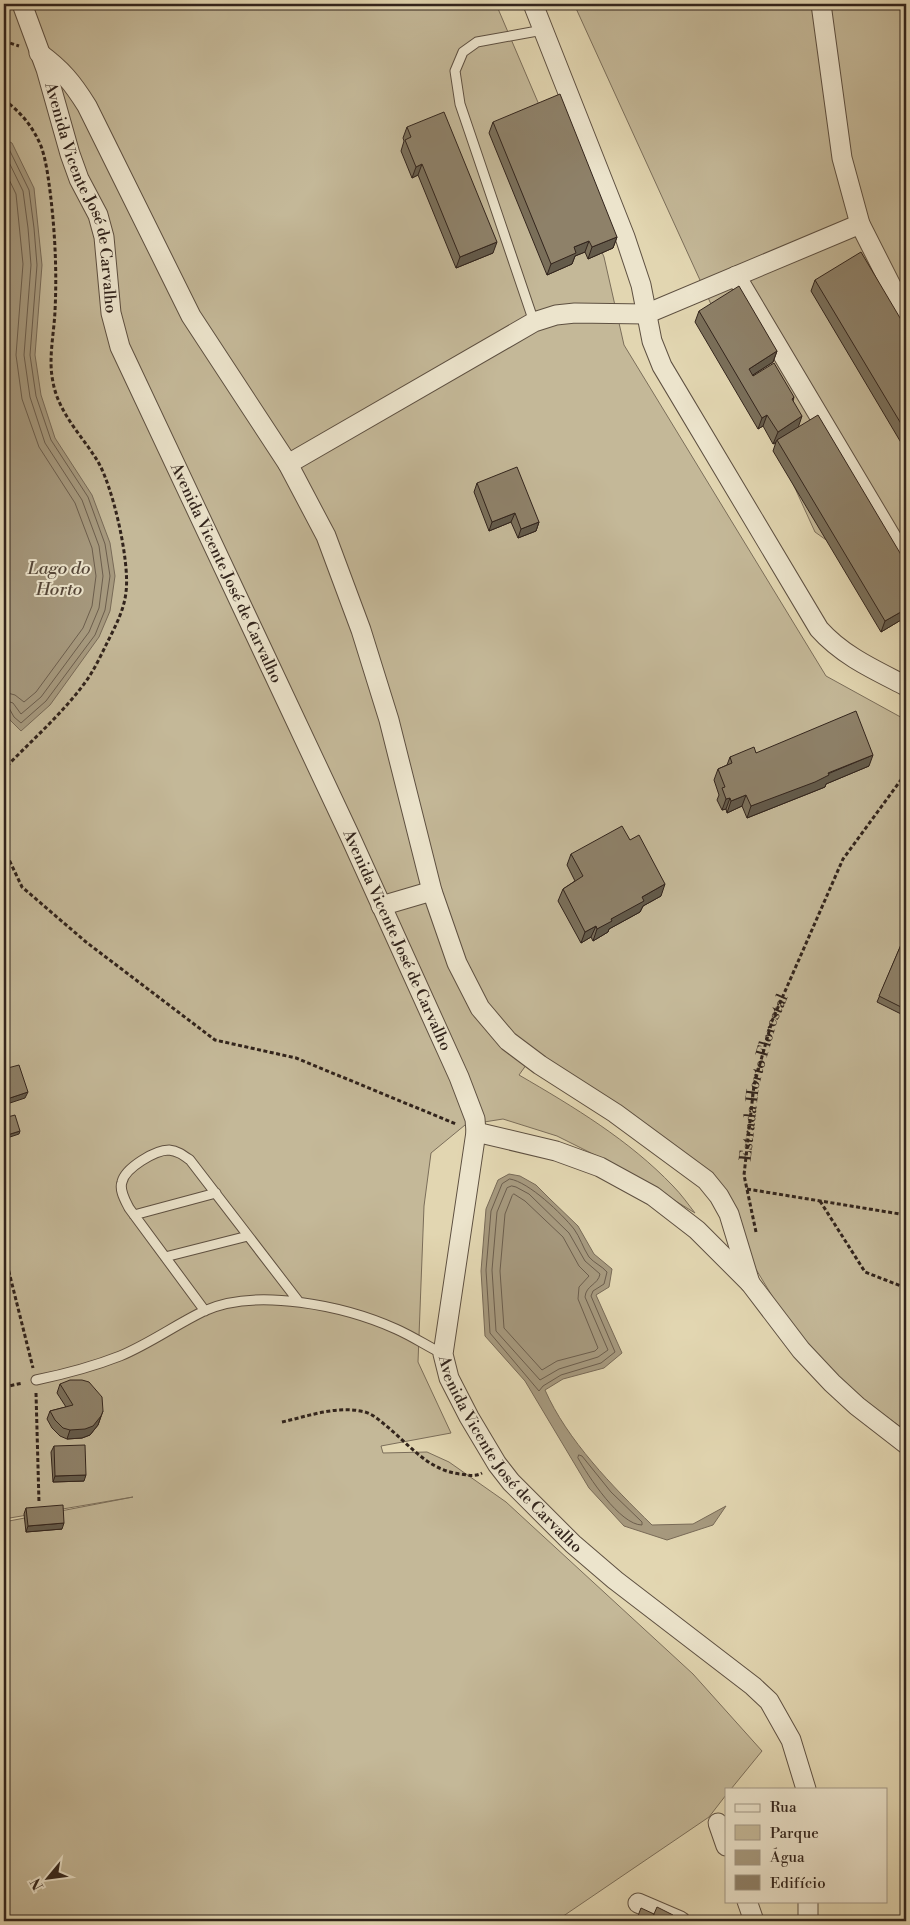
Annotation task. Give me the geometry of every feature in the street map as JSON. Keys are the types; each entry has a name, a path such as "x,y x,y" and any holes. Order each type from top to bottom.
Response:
{"street":[{"name":"Avenida Vicente José de Carvalho","path":"22,4 55,99 70,154 79,179 100,222 104,236 111,313 120,347 349,834 468,1098 475,1119 476,1132 442,1354 449,1378 497,1464 543,1516 615,1580 753,1686 769,1701 791,1740 806,1788"},
{"path":"533,4 626,237 641,285 652,341 662,366 819,629 847,655 906,686"},
{"path":"821,4 842,158 860,224 906,315"},
{"path":"38,52 60,68 74,84 87,106 191,316 288,464 326,536 361,630 389,720 432,891 457,963 480,1008 508,1041 540,1065 615,1112 693,1168 706,1180 719,1196 729,1214 755,1288"},
{"path":"288,464 534,322 556,315 575,313 646,314 860,224"},
{"path":"736,276 906,562"},
{"path":"380,906 432,891"},
{"path":"476,1132 556,1151 600,1167 654,1196 697,1230 755,1288 822,1373 857,1406 906,1444"},
{"path":"718,1823 725,1843"},
{"path":"747,1902 754,1921"},
{"path":"808,1902 808,1921"},
{"path":"638,1903 680,1921"}],"lane":[{"path":"534,322 460,104 455,71 463,52 477,42 543,30"},
{"path":"205,1311 134,1215 123,1195 121,1183 125,1172 156,1152 168,1150 180,1152 190,1160 299,1302"},
{"path":"134,1215 216,1193"},
{"path":"165,1257 248,1236"},
{"path":"36,1380 79,1371 120,1356 205,1311 238,1301 299,1302 354,1314 396,1329 442,1354"}],"path":[{"path":"4,100 17,109 29,123 43,154 52,213 56,266 55,312 51,356 53,383 62,407 98,462 107,484 117,514 123,543 126,590 119,620 84,684 48,725 4,768"},
{"name":"Estrada Horto Florestal","path":"757,1236 744,1175 754,1085 772,1021 843,859 906,774"},
{"path":"4,849 22,887 86,942 215,1040 296,1058 476,1132"},
{"path":"747,1189 906,1215"},
{"path":"819,1201 865,1272 906,1288"},
{"path":"4,1252 36,1380 40,1503"},
{"path":"4,1387 36,1380"},
{"path":"282,1422 341,1409 364,1412 372,1414 414,1453 443,1470 456,1474 476,1476 488,1471 497,1464"}],"green space":[{"path":"4,4 496,4 604,257 624,345 826,676 906,720 906,1431 836,1379 786,1319 716,1203 673,1156 534,1054 519,1075 560,1099 619,1139 656,1169 676,1189 695,1213 627,1171 557,1136 503,1119 465,1125 431,1153 424,1206 418,1362 451,1433 381,1446 383,1453 427,1452 449,1462 506,1502 693,1674 762,1751 732,1788 725,1788 725,1796 709,1817 556,1921 4,1921 4,1522 133,1497 4,1519"},
{"path":"574,4 906,4 906,597 815,532"}],"water":[{"name":"Lago do Horto","path":"4,139 12,143 34,188 42,265 35,355 41,395 55,438 92,495 110,543 115,576 110,611 99,637 50,705 21,731 10,720 4,707"},
{"path":"509,1174 520,1176 536,1185 578,1226 594,1254 612,1269 609,1287 596,1295 622,1353 604,1368 563,1379 545,1390 554,1409 592,1462 652,1525 693,1524 726,1506 713,1525 667,1540 624,1526 589,1488 525,1381 485,1336 481,1271 486,1209 498,1180"}],"building":[{"path":"560,94 617,237 592,247 589,241 574,247 576,253 551,264 493,122"},
{"path":"444,112 497,242 460,257 422,164 416,167 405,140 411,137 407,127"},
{"path":"861,252 906,328 906,432 815,280"},
{"path":"739,286 777,351 749,369 753,376 774,363 794,397 792,399 802,416 778,432 767,415 762,418 699,311"},
{"path":"818,415 906,563 906,609 885,621 777,440"},
{"path":"517,467 539,522 521,529 515,513 492,522 477,483"},
{"path":"856,711 873,755 828,773 829,775 815,782 751,806 746,795 731,801 730,798 726,799 722,788 725,787 718,769 732,763 730,757 754,747 756,753"},
{"path":"622,826 630,840 639,835 665,884 642,897 644,901 611,919 612,921 597,929 596,926 585,932 563,889 583,876 571,854"},
{"path":"906,933 906,1007 905,1009 879,996"},
{"path":"19,1065 28,1092 4,1100 4,1069"},
{"path":"15,1115 20,1131 4,1136 4,1118"},
{"path":"70,1380 89,1382 102,1397 103,1411 93,1426 85,1429 70,1430 63,1428 50,1411 73,1405 60,1384"},
{"path":"85,1445 86,1475 55,1476 54,1446"},
{"path":"63,1505 64,1523 28,1526 26,1508"},
{"path":"657,1907 673,1915 670,1921 651,1921"},
{"path":"641,1908 654,1914 651,1921 636,1921"}]}
